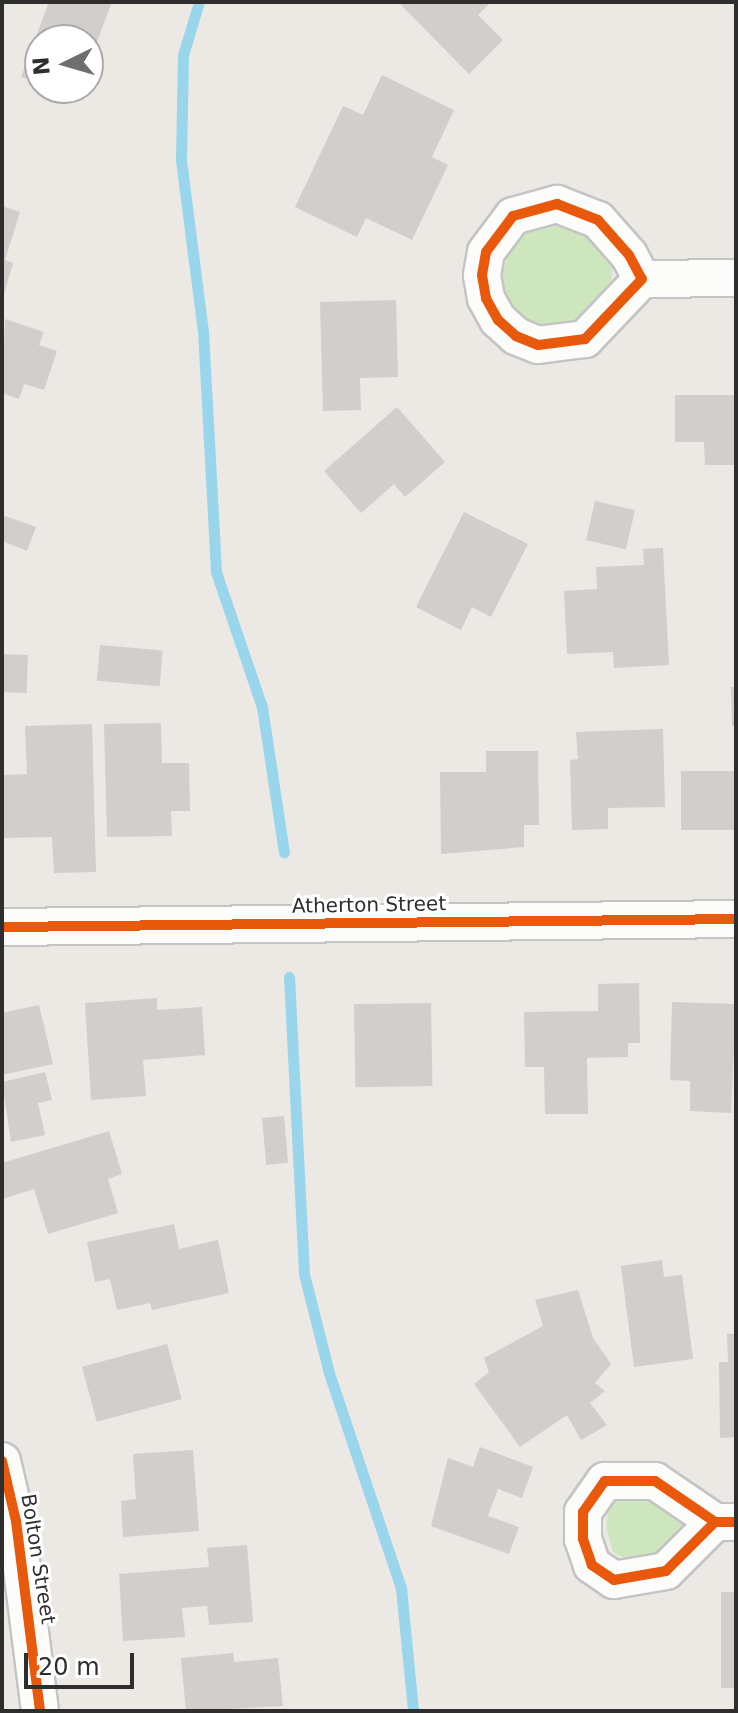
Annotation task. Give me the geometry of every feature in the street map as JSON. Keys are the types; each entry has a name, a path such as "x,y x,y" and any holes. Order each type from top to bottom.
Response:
{"street":[{"path":"642,279 629,255 598,220 557,204 513,216 486,252 482,275 486,298 498,320 516,336 538,345 562,346 585,339 604,324 642,279 736,278"},
{"name":"Atherton Street","path":"2,927 736,919"},
{"name":"Bolton Street","path":"2,1461 16,1521 40,1711"}],"green space":[{"path":"560,222 578,226 606,251 612,268 612,287 580,331 526,327 504,298 500,280 511,245 525,232"},
{"path":"632,1491 654,1494 694,1526 664,1556 634,1564 613,1552 606,1527 609,1504"}],"building":[{"path":"49,2 112,2 104,24 41,24"},
{"path":"398,2 491,2 478,15 503,40 469,74"},
{"path":"382,75 454,110 432,157 448,165 412,240 366,218 357,237 295,207 343,106 363,115"},
{"path":"2,206 20,212 5,260 13,263 3,298"},
{"path":"396,300 398,377 360,378 361,410 323,411 320,302"},
{"path":"5,319 44,332 39,345 57,351 44,390 24,384 19,399 2,393"},
{"path":"675,395 736,395 736,465 705,465 704,442 675,442"},
{"path":"397,407 445,462 405,497 394,484 361,513 324,471"},
{"path":"595,501 635,510 626,549 586,540"},
{"path":"464,512 528,544 491,617 472,607 461,630 416,607"},
{"path":"2,515 36,527 27,551 2,541"},
{"path":"663,548 669,665 614,668 613,652 567,654 564,591 597,589 596,567 644,565 643,549"},
{"path":"100,645 163,650 160,686 97,681"},
{"path":"2,654 28,655 27,693 2,692"},
{"path":"731,687 736,687 736,726 732,726"},
{"path":"161,723 162,763 189,763 190,811 171,811 172,836 107,837 104,724"},
{"path":"92,724 96,872 54,873 52,837 2,838 2,775 27,774 25,726"},
{"path":"663,729 665,807 608,808 608,829 572,830 570,760 578,759 576,732"},
{"path":"486,751 538,751 539,825 524,825 524,847 441,854 440,772 486,772"},
{"path":"681,771 736,771 736,830 681,830"},
{"path":"639,983 640,1043 628,1043 628,1057 587,1058 588,1114 545,1114 544,1067 525,1067 524,1012 598,1011 598,984"},
{"path":"157,998 157,1010 202,1007 205,1055 143,1060 146,1096 91,1100 85,1003"},
{"path":"672,1002 736,1004 731,1113 690,1111 690,1081 670,1080"},
{"path":"431,1003 432,1086 355,1087 354,1004"},
{"path":"39,1005 53,1064 2,1075 2,1013"},
{"path":"45,1072 52,1100 38,1103 45,1135 11,1142 2,1082"},
{"path":"284,1116 288,1163 266,1165 262,1118"},
{"path":"109,1131 122,1174 108,1179 118,1213 48,1234 34,1189 2,1199 2,1163"},
{"path":"174,1224 179,1249 218,1240 229,1293 152,1310 150,1303 117,1310 110,1279 95,1282 87,1242"},
{"path":"662,1260 664,1277 682,1275 693,1359 634,1367 621,1266"},
{"path":"578,1290 593,1338 611,1364 595,1383 605,1391 590,1403 607,1425 581,1440 567,1415 520,1447 474,1384 489,1372 484,1358 543,1326 535,1300"},
{"path":"727,1334 736,1334 736,1437 720,1438 719,1362 728,1362"},
{"path":"167,1344 182,1399 97,1422 82,1367"},
{"path":"480,1447 533,1467 522,1498 498,1489 488,1516 519,1527 509,1554 431,1526 448,1458 473,1467"},
{"path":"193,1450 199,1531 123,1537 121,1501 136,1499 133,1454"},
{"path":"247,1545 253,1622 209,1625 207,1606 182,1608 185,1637 123,1641 119,1574 209,1567 207,1548"},
{"path":"721,1592 736,1592 736,1688 721,1688"},
{"path":"233,1653 234,1662 278,1658 283,1706 186,1711 181,1658"}],"waterway":[{"path":"199,2 183,55 181,160 203,331 216,572 262,707 284,852"},
{"path":"289,977 304,1274 329,1373 401,1588 413,1711"}],"cycle path":[{"path":"557,204 598,220 629,255 642,279 585,339 538,345 516,336 498,320 486,298 482,275 486,252 513,216 557,204"},
{"path":"2,927 736,919"},
{"path":"2,1461 16,1521 40,1711"},
{"path":"715,1522 666,1571 614,1580 592,1565 583,1539 583,1512 605,1481 655,1481 715,1522 736,1522"}]}
